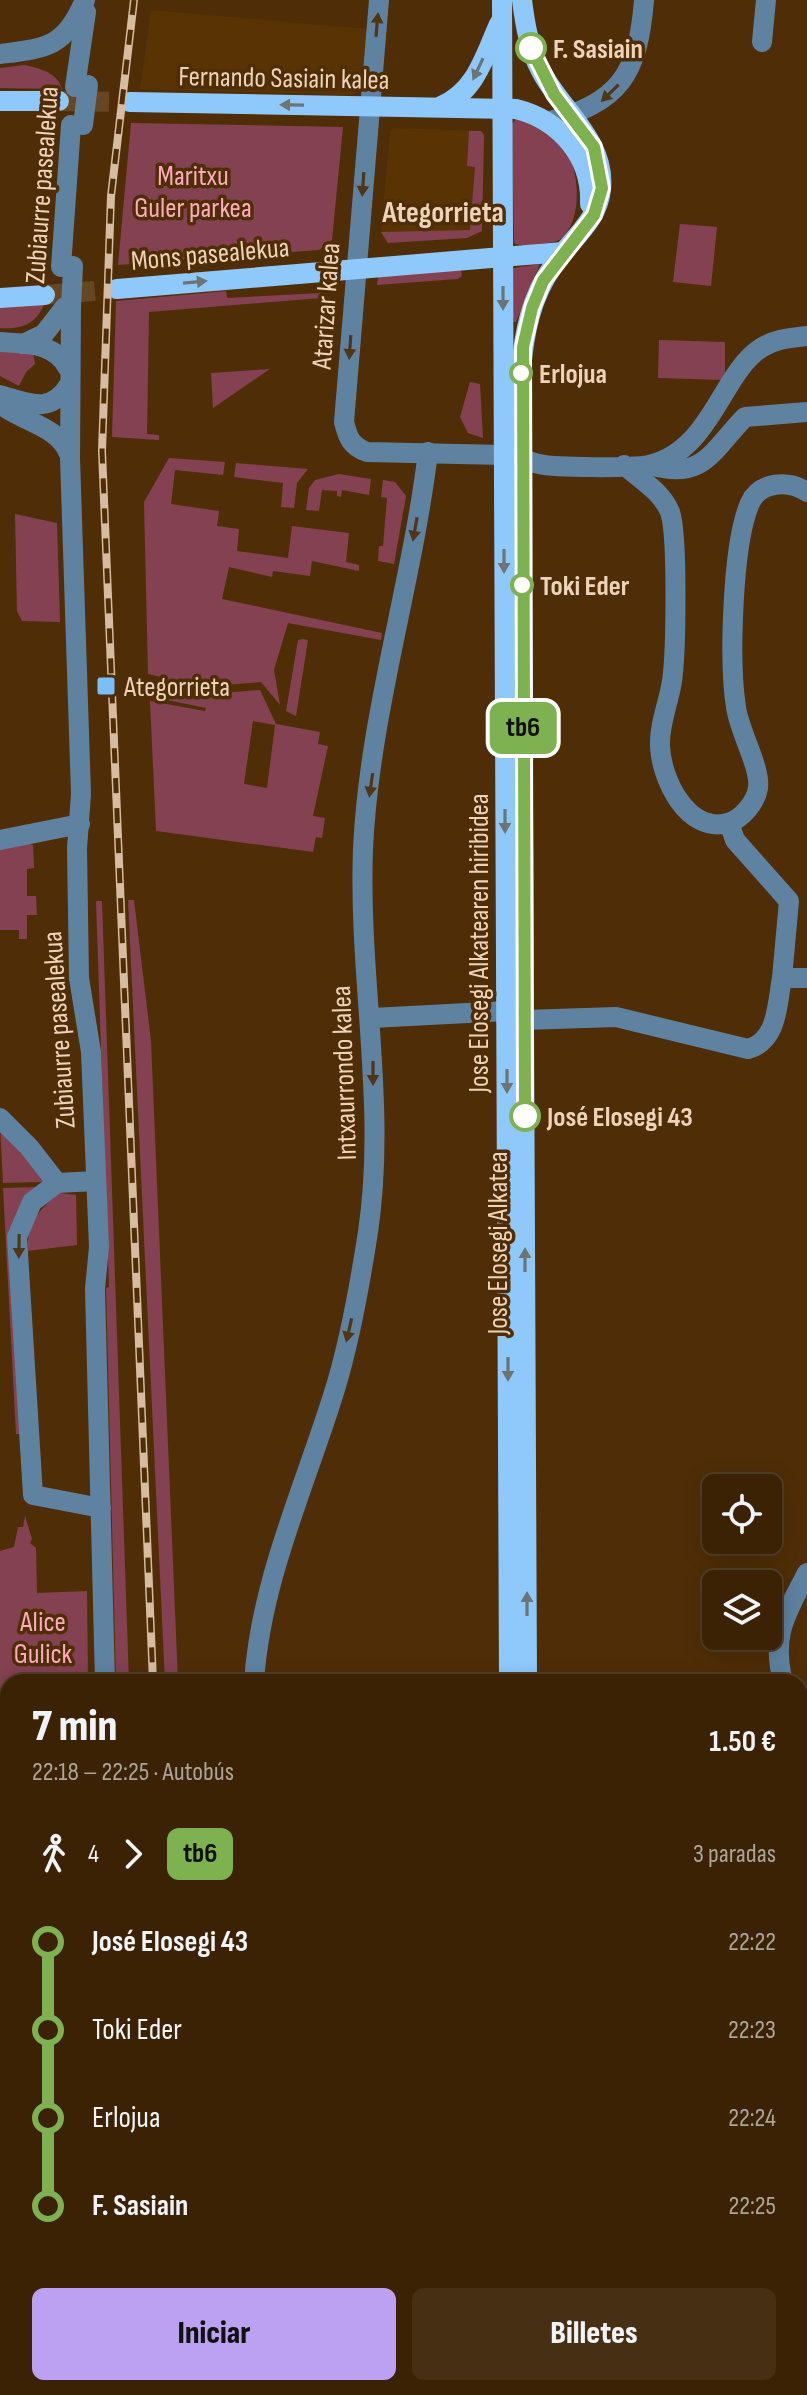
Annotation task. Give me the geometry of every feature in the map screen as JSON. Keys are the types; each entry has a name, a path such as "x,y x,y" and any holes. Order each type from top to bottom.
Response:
{"main road":[{"path":"513,456 527,325 543,281 563,252 586,227 599,202 601,175 594,147 540,71 531,48 522,0"},
{"path":"438,107 460,95 472,82 502,8"},
{"name":"Jose Elosegi Alkatearen hiribidea","path":"502,8 503,257 513,456 515,1015 509,1674"},
{"path":"0,101 59,101"},
{"name":"Fernando Sasiain kalea","path":"130,102 502,108"},
{"path":"502,108 529,113 547,122 572,145 586,170 590,199 586,227"},
{"name":"Mons pasealekua","path":"117,289 563,252"},
{"path":"0,298 60,307"},
{"name":"Jose Elosegi Alkatea","path":"515,1015 527,1674"}],"street":[{"path":"0,54 52,45 66,34 87,0"},
{"name":"Zubiaurre pasealekua","path":"68,267 87,0"},
{"name":"Zubiaurre pasealekua","path":"79,85 99,0"},
{"name":"Atarizar kalea","path":"379,0 344,422 348,440 367,452 513,456 539,464 650,465 684,472 699,465 745,417 807,412"},
{"path":"547,122 592,108 618,88 631,63 644,0"},
{"path":"762,42 766,0"},
{"path":"34,50 61,60 79,85"},
{"name":"Zubiaurre pasealekua","path":"78,125 80,162 75,226 60,307 69,375 80,824 77,848 79,978 91,1052 99,1247 95,1289 105,1674"},
{"path":"23,344 44,334 60,307"},
{"path":"650,465 678,450 696,434 758,350 780,339 807,336"},
{"path":"0,342 56,352 69,375 56,400 40,406 0,395"},
{"path":"0,404 18,418 53,432 65,444 70,458"},
{"name":"Intxaurrondo kalea","path":"255,1674 264,1602 336,1386 363,1261 374,1164 372,1018 363,848 378,739 428,452"},
{"path":"624,465 660,495 673,522 674,663 659,743 661,762 669,785 698,818 729,823"},
{"path":"729,823 756,799 759,785 735,705 737,556 750,502 759,492 772,484 789,484 807,492"},
{"path":"372,1018 515,1015 616,1017 748,1049 761,1045 771,1031 782,978 789,901 735,840 729,823"},
{"path":"0,840 80,824"},
{"path":"782,978 807,978"},
{"path":"0,1118 29,1147 57,1183"},
{"path":"96,1181 57,1183 32,1202 17,1237 33,1495 101,1508"},
{"path":"781,1674 777,1656 780,1627 807,1573"}],"shaded area":[{"path":"151,10 368,29 364,79 353,95 140,89"},
{"path":"393,128 481,131 482,231 467,238 388,243 384,239 381,232 390,131"}],"green space":[{"path":"24,65 52,75 62,89 0,88 0,68"},
{"path":"517,118 554,138 564,148 573,168 577,194 573,219 569,230 554,242 514,243 512,124"},
{"name":"Maritxu Guler parkea","path":"131,123 343,127 332,240 319,250 118,265"},
{"path":"469,131 481,131 484,135 482,231 467,238 388,243 381,232 470,230 475,167 467,166"},
{"path":"680,224 717,227 711,286 673,282"},
{"path":"540,264 516,322 513,322 513,268"},
{"path":"461,269 462,276 458,279 377,285 378,277"},
{"path":"226,291 227,298 321,293 321,298 149,312 147,434 159,435 159,440 112,437 116,301"},
{"path":"44,304 37,316 27,324 0,328 0,308"},
{"path":"659,340 725,342 725,380 658,378"},
{"path":"0,350 33,352 35,364 26,372 19,386 0,376"},
{"path":"270,369 213,408 211,373"},
{"path":"470,382 480,384 483,438 468,433 460,417"},
{"path":"169,458 225,462 223,475 175,470 171,504 219,511 217,526 239,529 237,551 288,558 292,526 349,533 346,562 359,565 359,571 312,561 310,576 273,571 272,577 229,567 222,599 382,633 381,640 288,623 274,670 280,705 261,682 211,686 209,694 260,690 276,724 320,732 318,744 328,746 313,816 325,818 322,838 316,837 313,852 156,831 150,701 205,711 206,708 157,698 161,677 148,674 144,502","holes":["253,721 275,725 267,788 244,784"]},
{"path":"236,463 308,469 297,483 294,508 281,507 283,483 234,477"},
{"path":"339,474 371,479 369,495 342,490 341,497 337,496 337,491 322,490 319,511 306,510 309,488 315,480"},
{"path":"383,480 395,482 406,496 394,564 378,561 379,546 383,546 387,498 381,497"},
{"path":"15,514 57,523 60,622 22,621 17,611"},
{"path":"298,640 308,640 296,716 286,711"},
{"path":"27,843 33,845 34,868 27,869 27,896 36,896 37,915 27,915 27,939 19,939 19,930 0,930 0,848"},
{"path":"128,900 134,900 151,1041 178,1674 165,1674"},
{"path":"96,901 102,901 129,1674 116,1674 106,1288 109,1287"},
{"path":"0,1125 47,1178 42,1182 3,1183"},
{"path":"38,1187 27,1198 22,1434 16,1434 3,1188"},
{"path":"60,1193 76,1195 77,1245 27,1251 29,1233 36,1218"},
{"name":"Alice Gulick","path":"25,1516 32,1539 30,1543 36,1548 37,1593 87,1591 88,1674 0,1674 0,1551 14,1547 18,1527 23,1527"}],"tunnel":[{"path":"59,101 130,102"},
{"path":"45,295 117,289"}],"railway":[{"path":"134,0 111,196 102,451 153,1674"}],"bus line":[{"name":"tb6","path":"525,1116 521,370 527,325 543,281 594,215 602,188 594,147 554,94 531,48"}],"place":[{"name":"F. Sasiain","path":"531,48"},
{"name":"Erlojua","path":"521,373"},
{"name":"Toki Eder","path":"522,585"},
{"name":"Ategorrieta","path":"106,686"},
{"name":"José Elosegi 43","path":"525,1116"}],"district":[{"name":"Ategorrieta","path":"443,212"}]}
